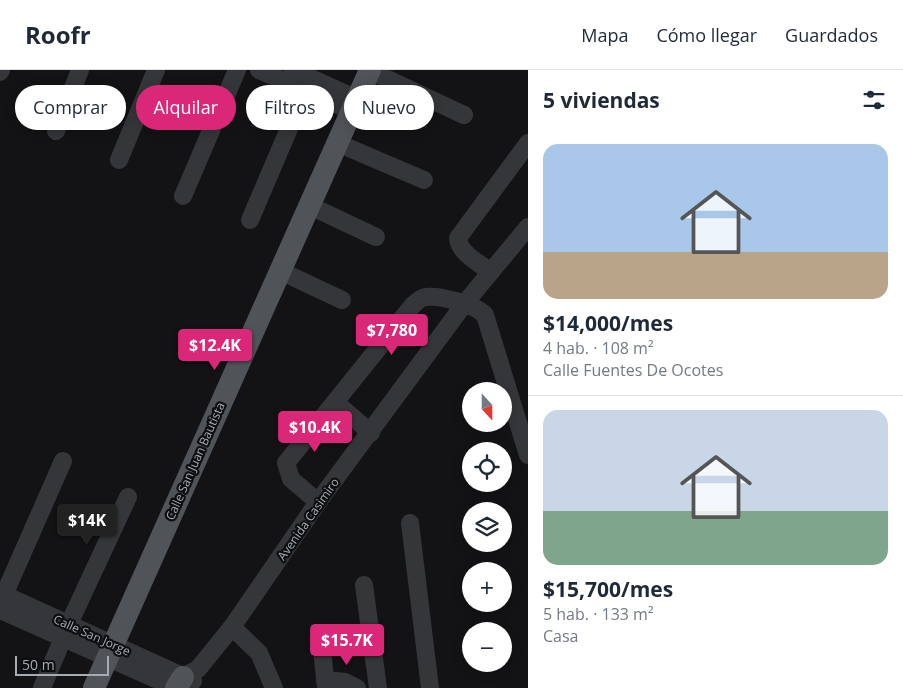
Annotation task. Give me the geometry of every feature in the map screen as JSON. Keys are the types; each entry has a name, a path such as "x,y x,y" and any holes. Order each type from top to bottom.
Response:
{"main road":[{"name":"Calle San Juan Bautista","path":"371,85 378,72"},
{"name":"Calle San Juan Bautista","path":"108,688 117,654 350,130"},
{"name":"Calle San Juan Bautista","path":"94,688 117,654 292,276 349,148 354,130"}],"street":[{"path":"56,131 80,70"},
{"path":"119,160 156,70"},
{"path":"183,196 236,70"},
{"path":"260,70 313,80"},
{"path":"293,70 344,98"},
{"path":"378,72 464,115"},
{"path":"250,220 313,80"},
{"path":"491,272 464,251 458,244 458,238 528,143"},
{"path":"349,148 424,180"},
{"path":"321,211 376,237"},
{"name":"Avenida Casimiro","path":"185,683 232,627 318,502 371,433 465,303 491,272 520,250 528,227"},
{"path":"292,276 342,300"},
{"path":"318,502 291,479 286,463 413,305 420,299 428,296 465,303 480,310 489,322 528,455"},
{"path":"335,402 371,433"},
{"path":"1,600 63,461"},
{"path":"42,688 128,496"},
{"path":"410,523 430,688"},
{"path":"364,585 378,688"},
{"name":"Calle San Jorge","path":"1,600 66,631 185,683"},
{"path":"232,627 260,653 274,688"},
{"path":"321,639 326,684 345,682 357,688"}]}
